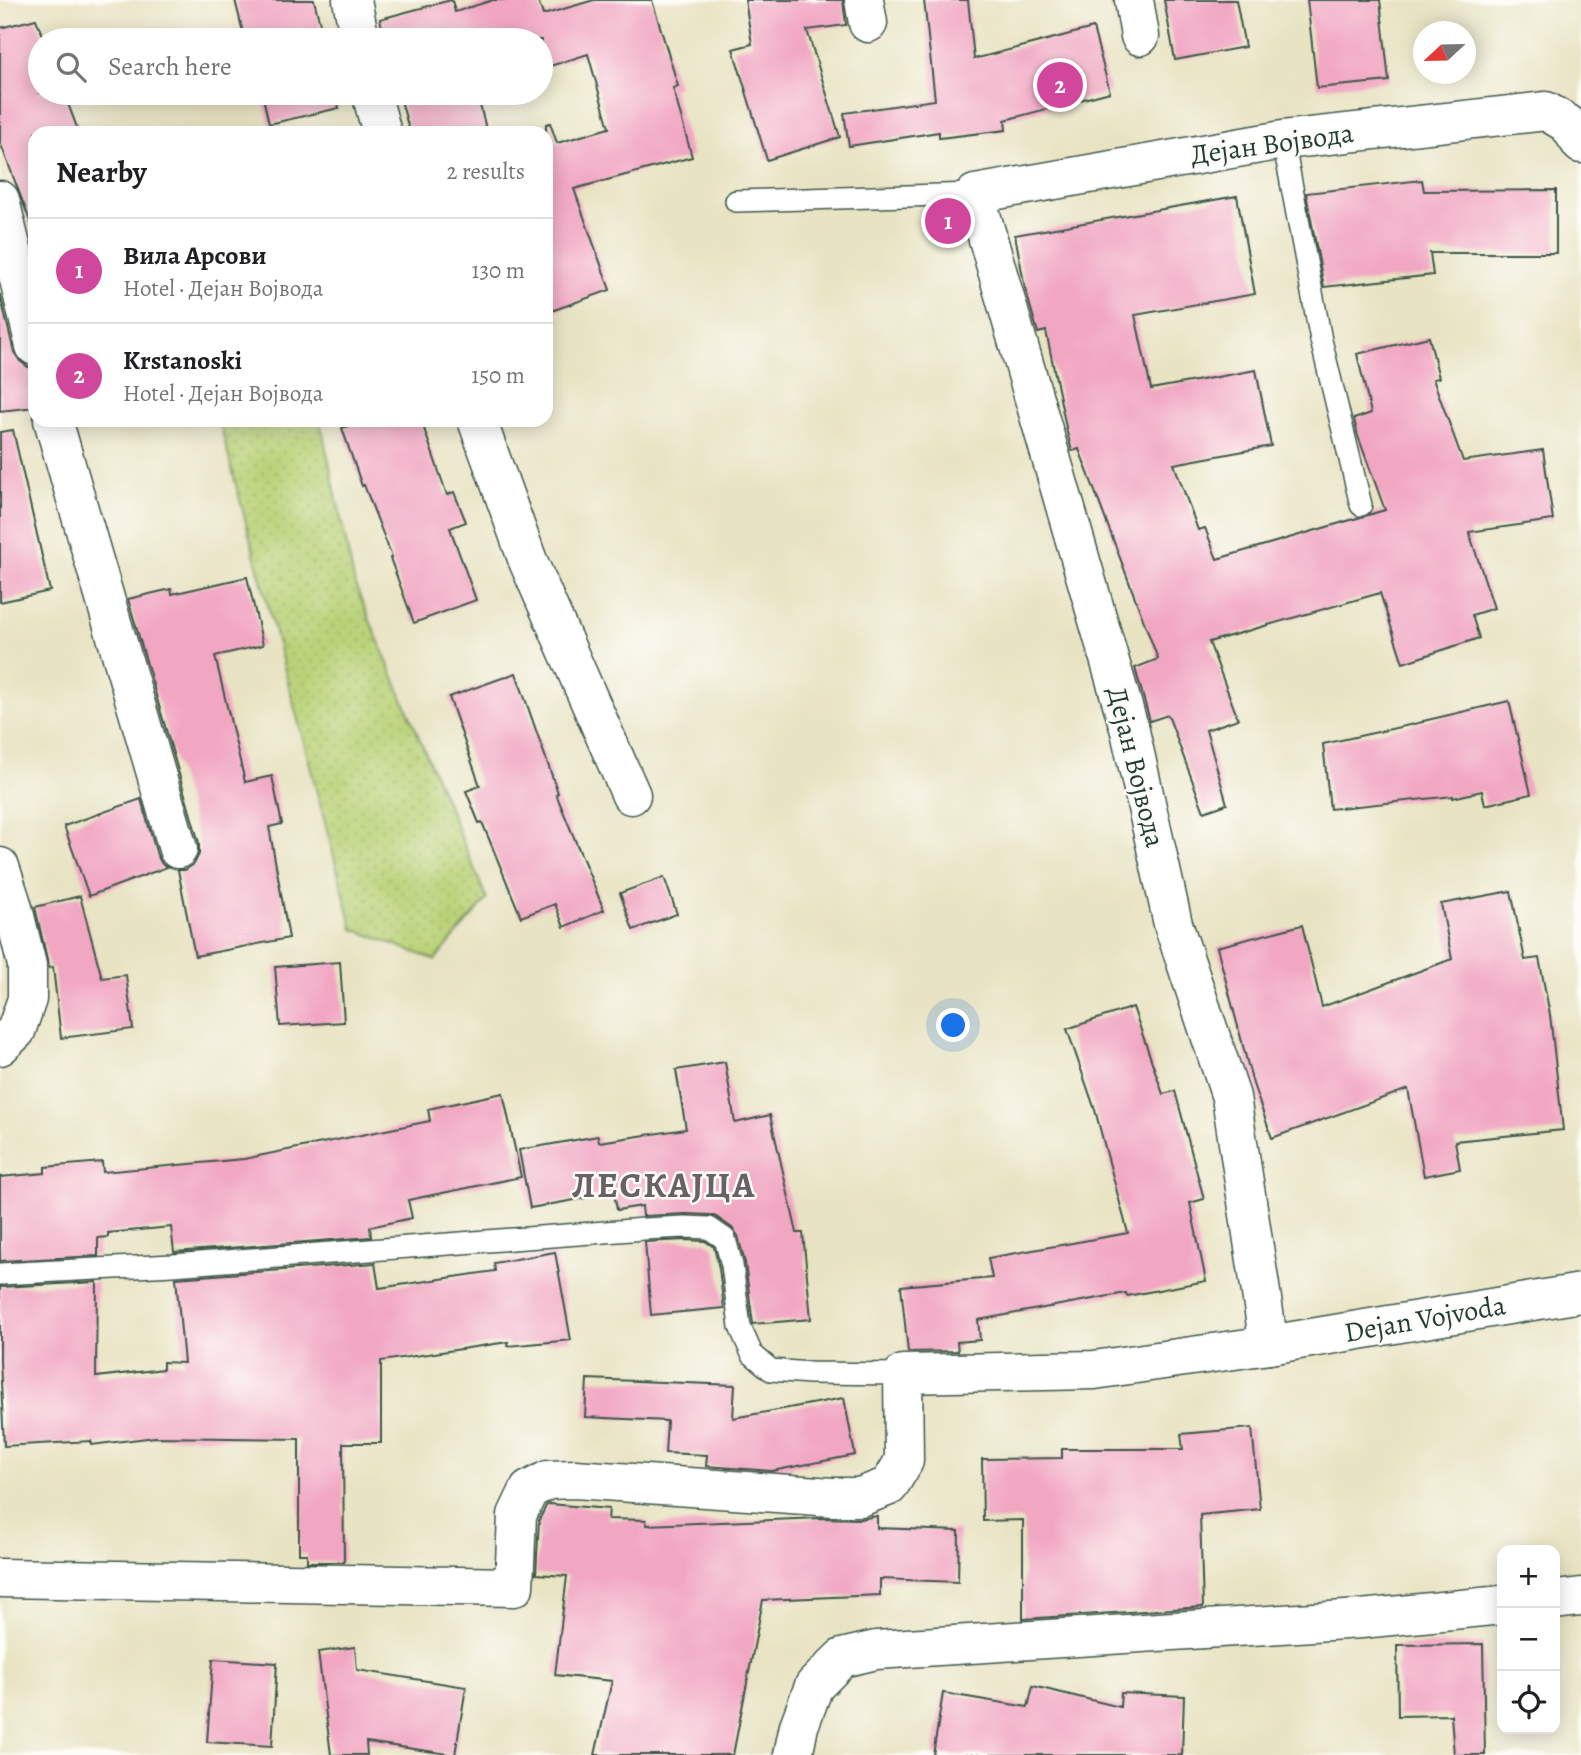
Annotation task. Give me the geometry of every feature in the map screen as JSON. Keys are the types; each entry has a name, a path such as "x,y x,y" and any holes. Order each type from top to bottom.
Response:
{"street":[{"path":"352,0 358,28"},
{"path":"374,105 380,126"},
{"name":"Дејан Војвода","path":"1269,1345 1231,1097 1173,924 1130,731 975,194 1283,140 1546,111 1568,124 1581,144"},
{"path":"0,200 28,317"},
{"path":"55,427 178,849"},
{"path":"479,427 527,561 631,795"},
{"path":"0,867 27,965 27,999 16,1031 0,1046"},
{"name":"Dejan Vojvoda","path":"903,1374 1094,1370 1269,1345 1581,1293"},
{"path":"0,1578 514,1587 517,1515 529,1490 548,1480 575,1479 832,1497 860,1497 889,1486 904,1461 903,1374"},
{"path":"1560,1599 1581,1597"},
{"path":"793,1755 799,1726 814,1686 842,1658 876,1650 1361,1619 1497,1605"}],"lane":[{"path":"1283,140 1321,340 1360,505"},
{"name":"Дејан Војвода","path":"736,201 975,194"},
{"path":"0,1273 173,1265 644,1229 709,1228 725,1239 732,1265 740,1327 752,1354 771,1370 903,1374"}],"green space":[{"path":"221,427 321,427 355,585 487,899 435,960 353,929"}],"building":[{"path":"235,0 314,0 321,28 242,28"},
{"path":"452,0 455,12 493,0 538,0 543,15 594,0 652,0 678,86 673,88 692,157 574,189 610,290 553,310 553,132 557,143 609,128 588,54 553,65 553,28 382,28 380,19"},
{"path":"745,0 843,0 846,25 807,30 840,137 767,160 733,49 752,44"},
{"path":"924,0 968,0 974,59 1093,28 1110,92 1005,120 1006,130 939,138 939,132 849,146 844,113 935,100"},
{"path":"1164,0 1236,0 1245,47 1175,60"},
{"path":"1307,0 1380,0 1389,81 1317,88"},
{"path":"36,19 39,28 28,28 28,105 68,105 76,126 28,126 28,216 0,142 0,28"},
{"path":"265,105 338,105 339,108 269,124"},
{"path":"402,105 480,105 485,126 408,126"},
{"path":"1422,180 1424,191 1556,190 1556,253 1430,253 1433,275 1324,287 1306,193"},
{"path":"1237,196 1255,294 1135,315 1151,389 1256,370 1271,446 1174,464 1198,530 1205,528 1217,559 1385,510 1354,419 1371,413 1357,354 1429,337 1439,378 1433,379 1463,461 1543,450 1553,520 1469,532 1494,608 1472,615 1479,638 1403,663 1380,593 1209,642 1238,719 1206,730 1227,804 1204,812 1168,715 1150,721 1135,668 1158,659 1079,449 1072,451 1046,331 1038,333 1025,288 1015,235"},
{"path":"0,294 14,352 28,367 28,408 0,411"},
{"path":"423,427 447,495 454,492 466,522 450,528 476,600 414,623 390,558 392,557 364,485 362,486 342,428"},
{"path":"13,430 50,591 0,602 0,432"},
{"path":"247,577 263,645 215,656 245,782 272,776 282,824 269,827 289,938 195,956 178,870 185,870 194,864 199,854 199,843 128,599 171,589 172,594"},
{"path":"516,673 558,793 556,794 604,910 564,927 555,904 521,917 482,822 479,823 466,791 480,786 449,697"},
{"path":"1509,701 1531,794 1485,805 1482,791 1453,798 1330,809 1323,744"},
{"path":"141,799 157,855 167,867 89,896 64,826"},
{"path":"664,877 677,914 633,930 620,893"},
{"path":"1511,891 1525,960 1539,958 1550,1015 1563,1130 1455,1141 1460,1169 1424,1176 1408,1089 1272,1138 1253,1084 1217,947 1302,925 1322,1007 1452,959 1441,904"},
{"path":"80,896 102,978 126,975 133,1029 61,1038 53,967 49,968 35,907"},
{"path":"340,962 344,1022 280,1026 275,967"},
{"path":"1133,1007 1163,1094 1175,1091 1204,1199 1190,1203 1206,1281 978,1320 980,1340 957,1342 958,1351 908,1352 901,1286 992,1278 988,1258 1128,1233 1095,1110 1067,1029"},
{"path":"725,1062 735,1123 770,1115 797,1233 803,1233 811,1319 753,1324 745,1263 738,1236 732,1228 716,1217 686,1214 643,1216 642,1206 617,1210 614,1193 530,1208 519,1150 598,1136 599,1142 686,1129 676,1070"},
{"path":"503,1093 521,1177 408,1200 412,1218 370,1227 371,1237 174,1252 171,1227 108,1233 108,1237 98,1238 98,1256 0,1261 0,1177 45,1173 45,1167 102,1162 103,1172 244,1159 430,1121 428,1109"},
{"path":"705,1241 714,1247 724,1308 651,1315 645,1242"},
{"path":"555,1252 571,1340 508,1346 508,1342 381,1361 381,1443 343,1443 344,1562 307,1562 307,1554 299,1554 299,1439 155,1437 92,1445 91,1441 4,1446 0,1287 97,1282 96,1377 163,1369 163,1362 184,1363 176,1278 375,1263 379,1288 495,1271 494,1263"},
{"path":"587,1379 735,1385 733,1418 844,1398 855,1455 772,1471 706,1466 707,1455 665,1453 667,1421 585,1417"},
{"path":"1252,1428 1260,1509 1200,1515 1203,1607 1023,1619 1023,1520 983,1521 982,1459 1062,1458 1062,1449 1183,1449 1181,1434"},
{"path":"549,1504 609,1509 608,1519 646,1520 647,1525 820,1518 860,1519 877,1516 877,1528 959,1531 958,1582 880,1579 880,1595 763,1600 733,1755 595,1755 612,1681 555,1675 567,1576 536,1574 539,1520"},
{"path":"1483,1644 1485,1755 1454,1755 1451,1715 1398,1716 1397,1645"},
{"path":"355,1647 357,1670 466,1687 455,1755 366,1742 367,1755 331,1755 318,1652"},
{"path":"213,1659 277,1663 272,1746 207,1742"},
{"path":"1033,1686 1120,1707 1121,1693 1184,1696 1182,1755 933,1755 943,1693 1028,1707"}],"place":[{"name":"Krstanoski","path":"1060,85"},
{"name":"Вила Арсови","path":"948,221"}],"district":[{"name":"ЛЕСКАЈЦА","path":"664,1185"}]}
